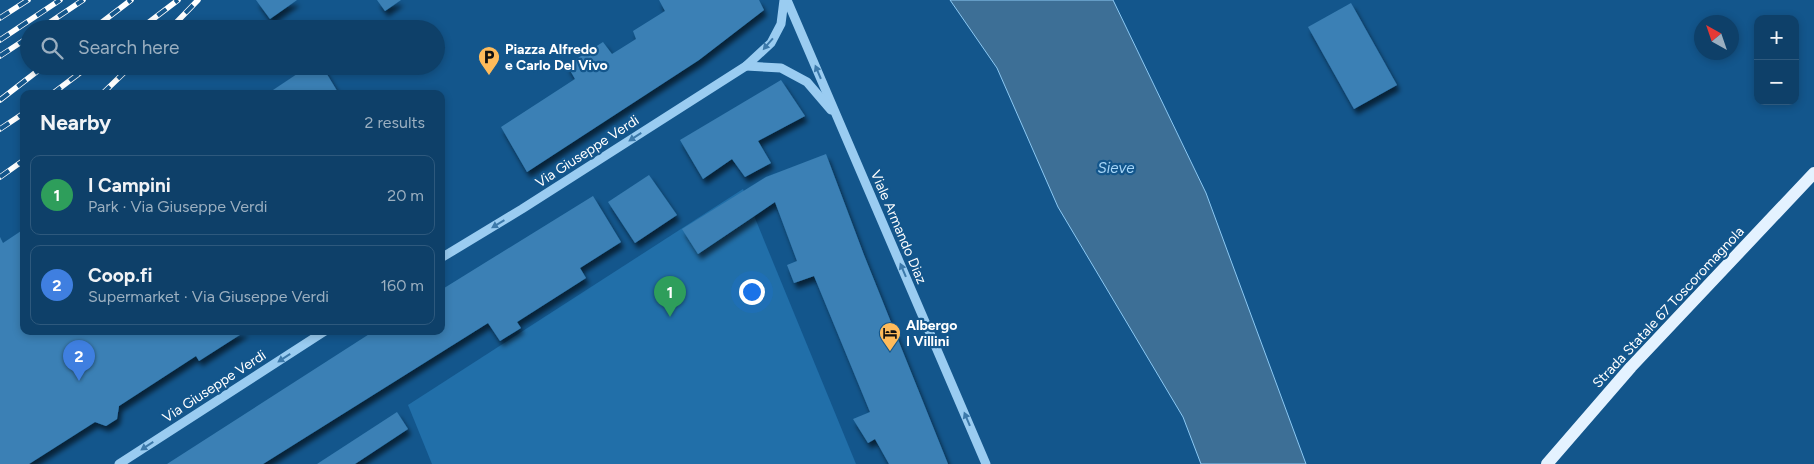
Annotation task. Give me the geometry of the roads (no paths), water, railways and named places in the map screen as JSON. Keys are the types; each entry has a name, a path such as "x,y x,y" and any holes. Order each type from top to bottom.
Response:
{"main road":[{"name":"Strada Statale 67 Toscoromagnola","path":"1547,464 1631,367 1814,173"}],"street":[{"name":"Via Giuseppe Verdi","path":"445,256 522,209 746,66 771,44 781,24 786,0"},
{"name":"Viale Armando Diaz","path":"786,0 986,464"},
{"path":"746,66 781,68 807,82 838,118"},
{"name":"Via Giuseppe Verdi","path":"119,464 319,335"}],"water":[{"name":"Sieve","path":"950,0 1113,0 1206,193 1306,464 1201,464 1183,417 1058,207 997,68"}],"railway":[{"path":"0,18 28,0"},
{"path":"30,20 60,0"},
{"path":"53,20 83,0"},
{"path":"105,20 131,0"},
{"path":"152,20 178,0"},
{"path":"179,20 198,0"},
{"path":"0,40 20,27"},
{"path":"0,56 20,43"},
{"path":"0,100 32,75"},
{"path":"57,90 77,75"},
{"path":"106,90 122,75"},
{"path":"0,129 20,116"},
{"path":"0,177 20,163"}],"place":[{"name":"Piazza Alfredo e Carlo Del Vivo","path":"489,76"},
{"name":"I Campini","path":"670,317"},
{"name":"Albergo I Villini","path":"890,352"},
{"name":"Coop.fi","path":"79,381"}]}
